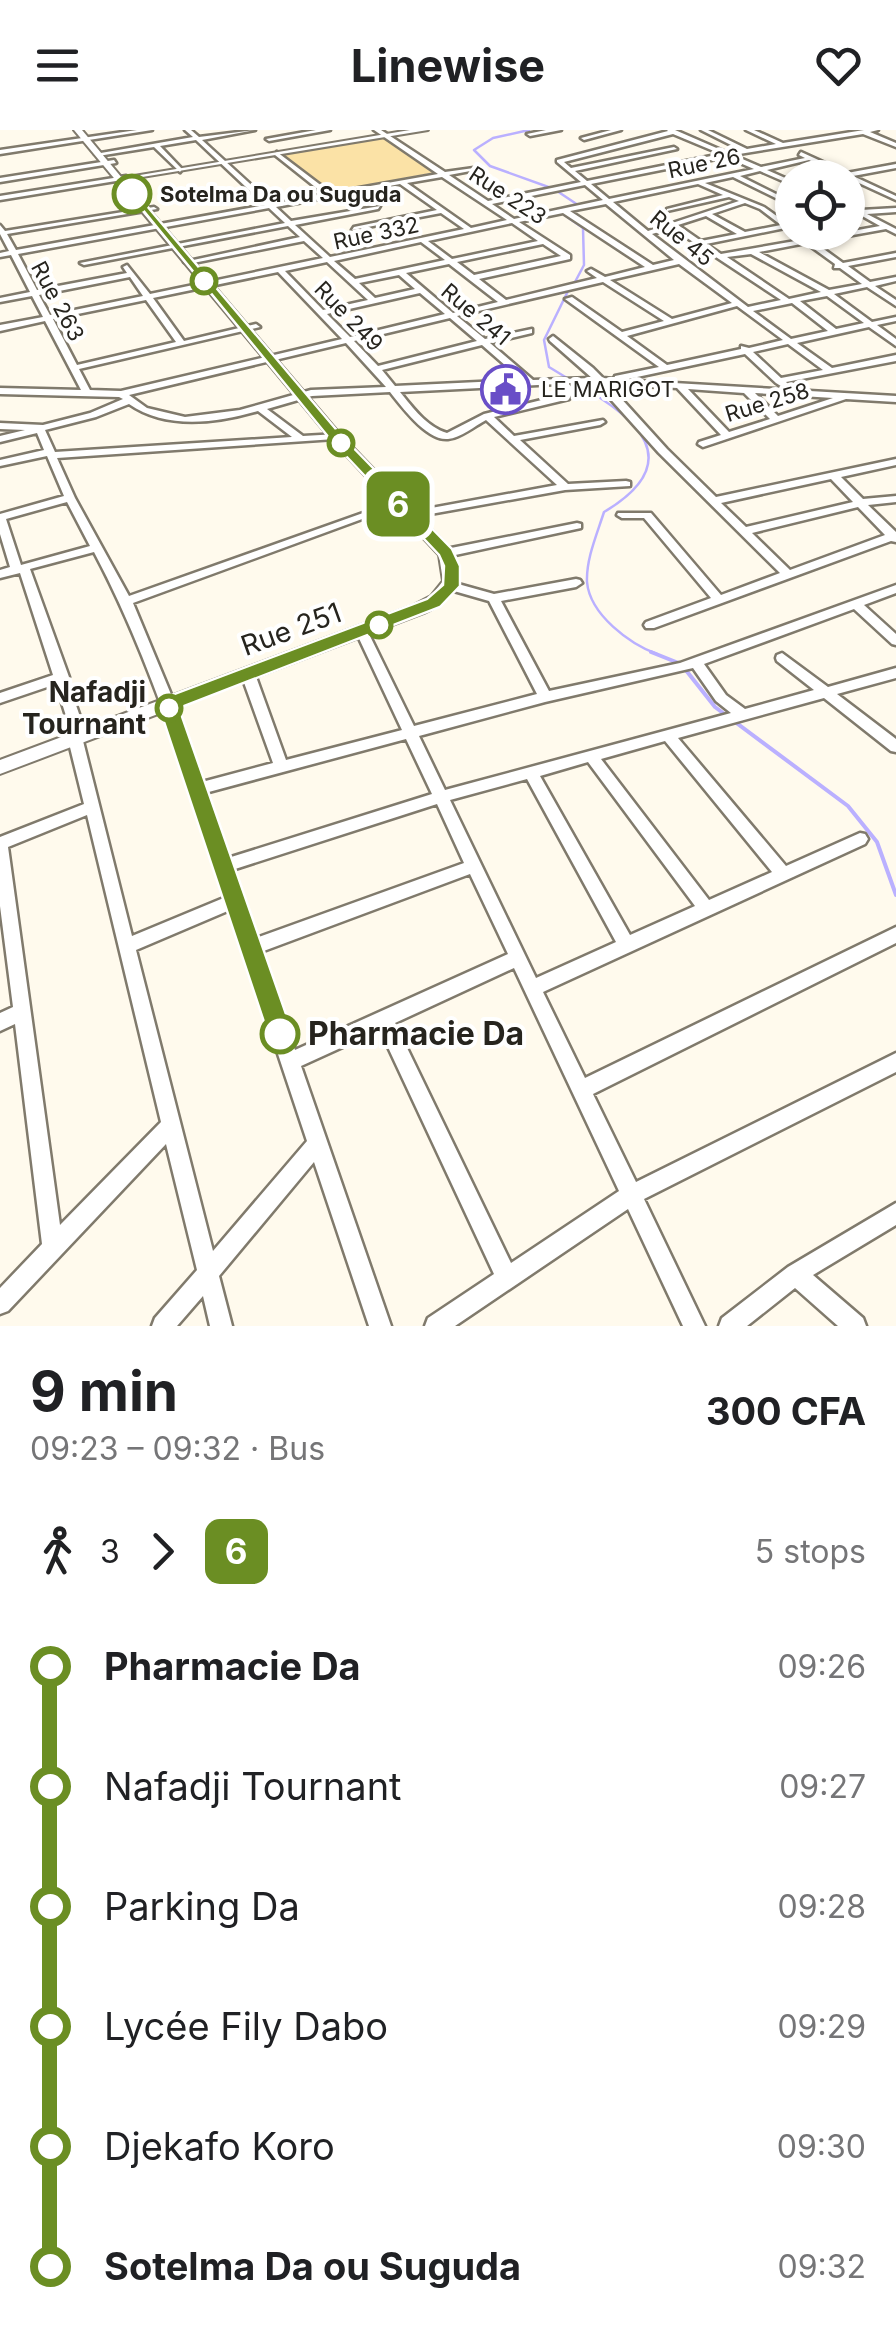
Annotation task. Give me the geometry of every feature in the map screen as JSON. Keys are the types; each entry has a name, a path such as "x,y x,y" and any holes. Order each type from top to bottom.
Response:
{"main road":[{"path":"123,178 424,130"},
{"path":"85,134 306,394 361,451 366,466"},
{"path":"306,394 335,436 446,553 452,566 452,586"},
{"name":"Rue 251","path":"0,767 362,632 434,603 452,586"}],"street":[{"path":"0,152 85,134 149,130"},
{"path":"188,130 374,300"},
{"path":"0,180 106,158 139,144 254,130 269,139 329,195"},
{"path":"269,139 327,130"},
{"name":"Rue 223","path":"377,130 567,257 473,278"},
{"path":"530,134 558,130"},
{"path":"584,138 618,130"},
{"path":"639,130 698,161"},
{"path":"704,130 746,151"},
{"path":"746,130 808,160"},
{"path":"831,142 876,130"},
{"path":"652,137 672,131 775,176"},
{"path":"862,131 896,145"},
{"name":"Rue 45","path":"652,137 559,162 680,261 830,371"},
{"path":"488,203 746,151 818,140 844,144"},
{"path":"155,145 180,170"},
{"path":"779,146 806,160"},
{"path":"568,170 674,148"},
{"name":"Rue 26","path":"610,202 775,166"},
{"path":"865,172 896,166"},
{"path":"0,255 479,168"},
{"path":"734,175 775,196"},
{"path":"0,198 123,178"},
{"path":"401,182 471,231"},
{"path":"698,182 775,217"},
{"path":"865,188 894,203"},
{"path":"559,189 589,206"},
{"path":"356,190 396,221"},
{"path":"686,221 669,210 730,195"},
{"path":"649,234 745,201"},
{"name":"Rue 332","path":"0,328 610,202"},
{"path":"865,211 894,203"},
{"path":"762,208 775,206"},
{"path":"84,262 378,207"},
{"path":"2,232 48,222 149,210"},
{"path":"354,229 443,212"},
{"path":"566,212 652,268"},
{"path":"337,214 379,250"},
{"path":"707,214 746,236"},
{"path":"865,215 892,230"},
{"path":"100,216 112,234"},
{"path":"48,222 61,244"},
{"path":"673,225 832,331"},
{"path":"865,234 892,230"},
{"path":"701,243 775,231"},
{"name":"Rue 263","path":"2,232 83,391"},
{"path":"240,233 255,248"},
{"path":"193,261 306,238"},
{"path":"354,282 546,240"},
{"path":"424,241 505,303"},
{"path":"71,242 96,281"},
{"path":"722,256 775,248"},
{"path":"815,250 896,304"},
{"path":"754,252 828,293 896,342"},
{"path":"837,266 896,255"},
{"path":"119,256 181,344"},
{"path":"0,440 71,420 125,397 680,261"},
{"name":"Rue 249","path":"280,270 376,369 389,389 440,435 449,436 488,416"},
{"path":"591,271 672,322"},
{"name":"Rue 241","path":"400,272 530,382"},
{"path":"0,300 132,274"},
{"path":"620,335 741,307 896,279"},
{"path":"321,312 421,290"},
{"path":"568,299 663,365"},
{"path":"603,380 896,319"},
{"path":"73,368 250,328"},
{"path":"376,369 529,331"},
{"path":"552,339 603,380 788,575"},
{"path":"744,348 792,393"},
{"path":"779,381 896,358"},
{"path":"0,378 3,391 83,391 125,397 166,418 185,420 260,408 306,394 560,380 896,399"},
{"path":"488,416 566,397 569,390 560,380"},
{"path":"680,386 726,435"},
{"path":"747,390 775,418"},
{"path":"71,420 83,391"},
{"name":"Rue 258","path":"704,444 842,398"},
{"path":"260,408 301,440"},
{"path":"488,416 565,487"},
{"path":"512,438 600,422"},
{"path":"0,426 39,427"},
{"path":"39,427 70,498 126,601 168,704 380,1326"},
{"path":"0,463 50,453 335,436"},
{"path":"714,501 896,462"},
{"path":"650,626 895,537 833,475"},
{"path":"126,601 403,509 565,487 626,484"},
{"path":"70,498 0,517 62,676 221,1326"},
{"path":"744,531 860,503 896,499"},
{"path":"622,515 647,515 720,601"},
{"path":"446,553 577,526"},
{"path":"0,574 95,548"},
{"path":"452,586 494,598 576,583"},
{"path":"197,789 545,697 689,665 896,589"},
{"path":"494,598 545,697"},
{"path":"856,604 896,640"},
{"path":"362,632 694,1326"},
{"path":"782,658 896,748"},
{"path":"689,665 742,714"},
{"path":"223,866 441,796 896,673"},
{"path":"248,674 281,766"},
{"path":"0,698 62,676"},
{"path":"878,736 896,732"},
{"path":"669,737 784,875"},
{"path":"592,757 706,909"},
{"path":"531,773 627,944"},
{"path":"53,1248 22,1012 5,925 0,844 92,808"},
{"path":"532,988 860,839"},
{"path":"252,948 474,866"},
{"path":"126,946 236,902"},
{"path":"581,1090 896,935"},
{"path":"290,1062 518,958"},
{"path":"0,1022 22,1012"},
{"path":"384,1019 507,1278"},
{"path":"436,1326 631,1195 896,1062"},
{"path":"0,1303 171,1125"},
{"path":"163,1326 318,1143"},
{"path":"730,1326 795,1274 896,1213"},
{"path":"795,1274 854,1326"}],"shaded area":[{"path":"383,138 436,172 329,192 282,155"}],"waterway":[{"path":"529,130 493,138 474,150 490,166 554,189"},
{"path":"557,191 578,205"},
{"path":"563,214 583,228 584,265 575,282"},
{"path":"752,280 766,291"},
{"path":"567,378 549,367 544,340 569,289"},
{"path":"575,383 618,411 645,442 649,458 644,476 629,494 604,512 590,556 587,582 603,617 635,643 657,654"},
{"path":"651,652 681,664 715,707 848,806 877,842 896,895"}],"bus line":[{"name":"6","path":"132,194 335,436 446,553 452,566 452,586 434,603 168,704 280,1034"}],"place":[{"name":"Sotelma Da ou Suguda","path":"132,194"},
{"name":"LE MARIGOT","path":"506,389"},
{"name":"Nafadji Tournant","path":"169,708"},
{"name":"Pharmacie Da","path":"280,1034"}]}
